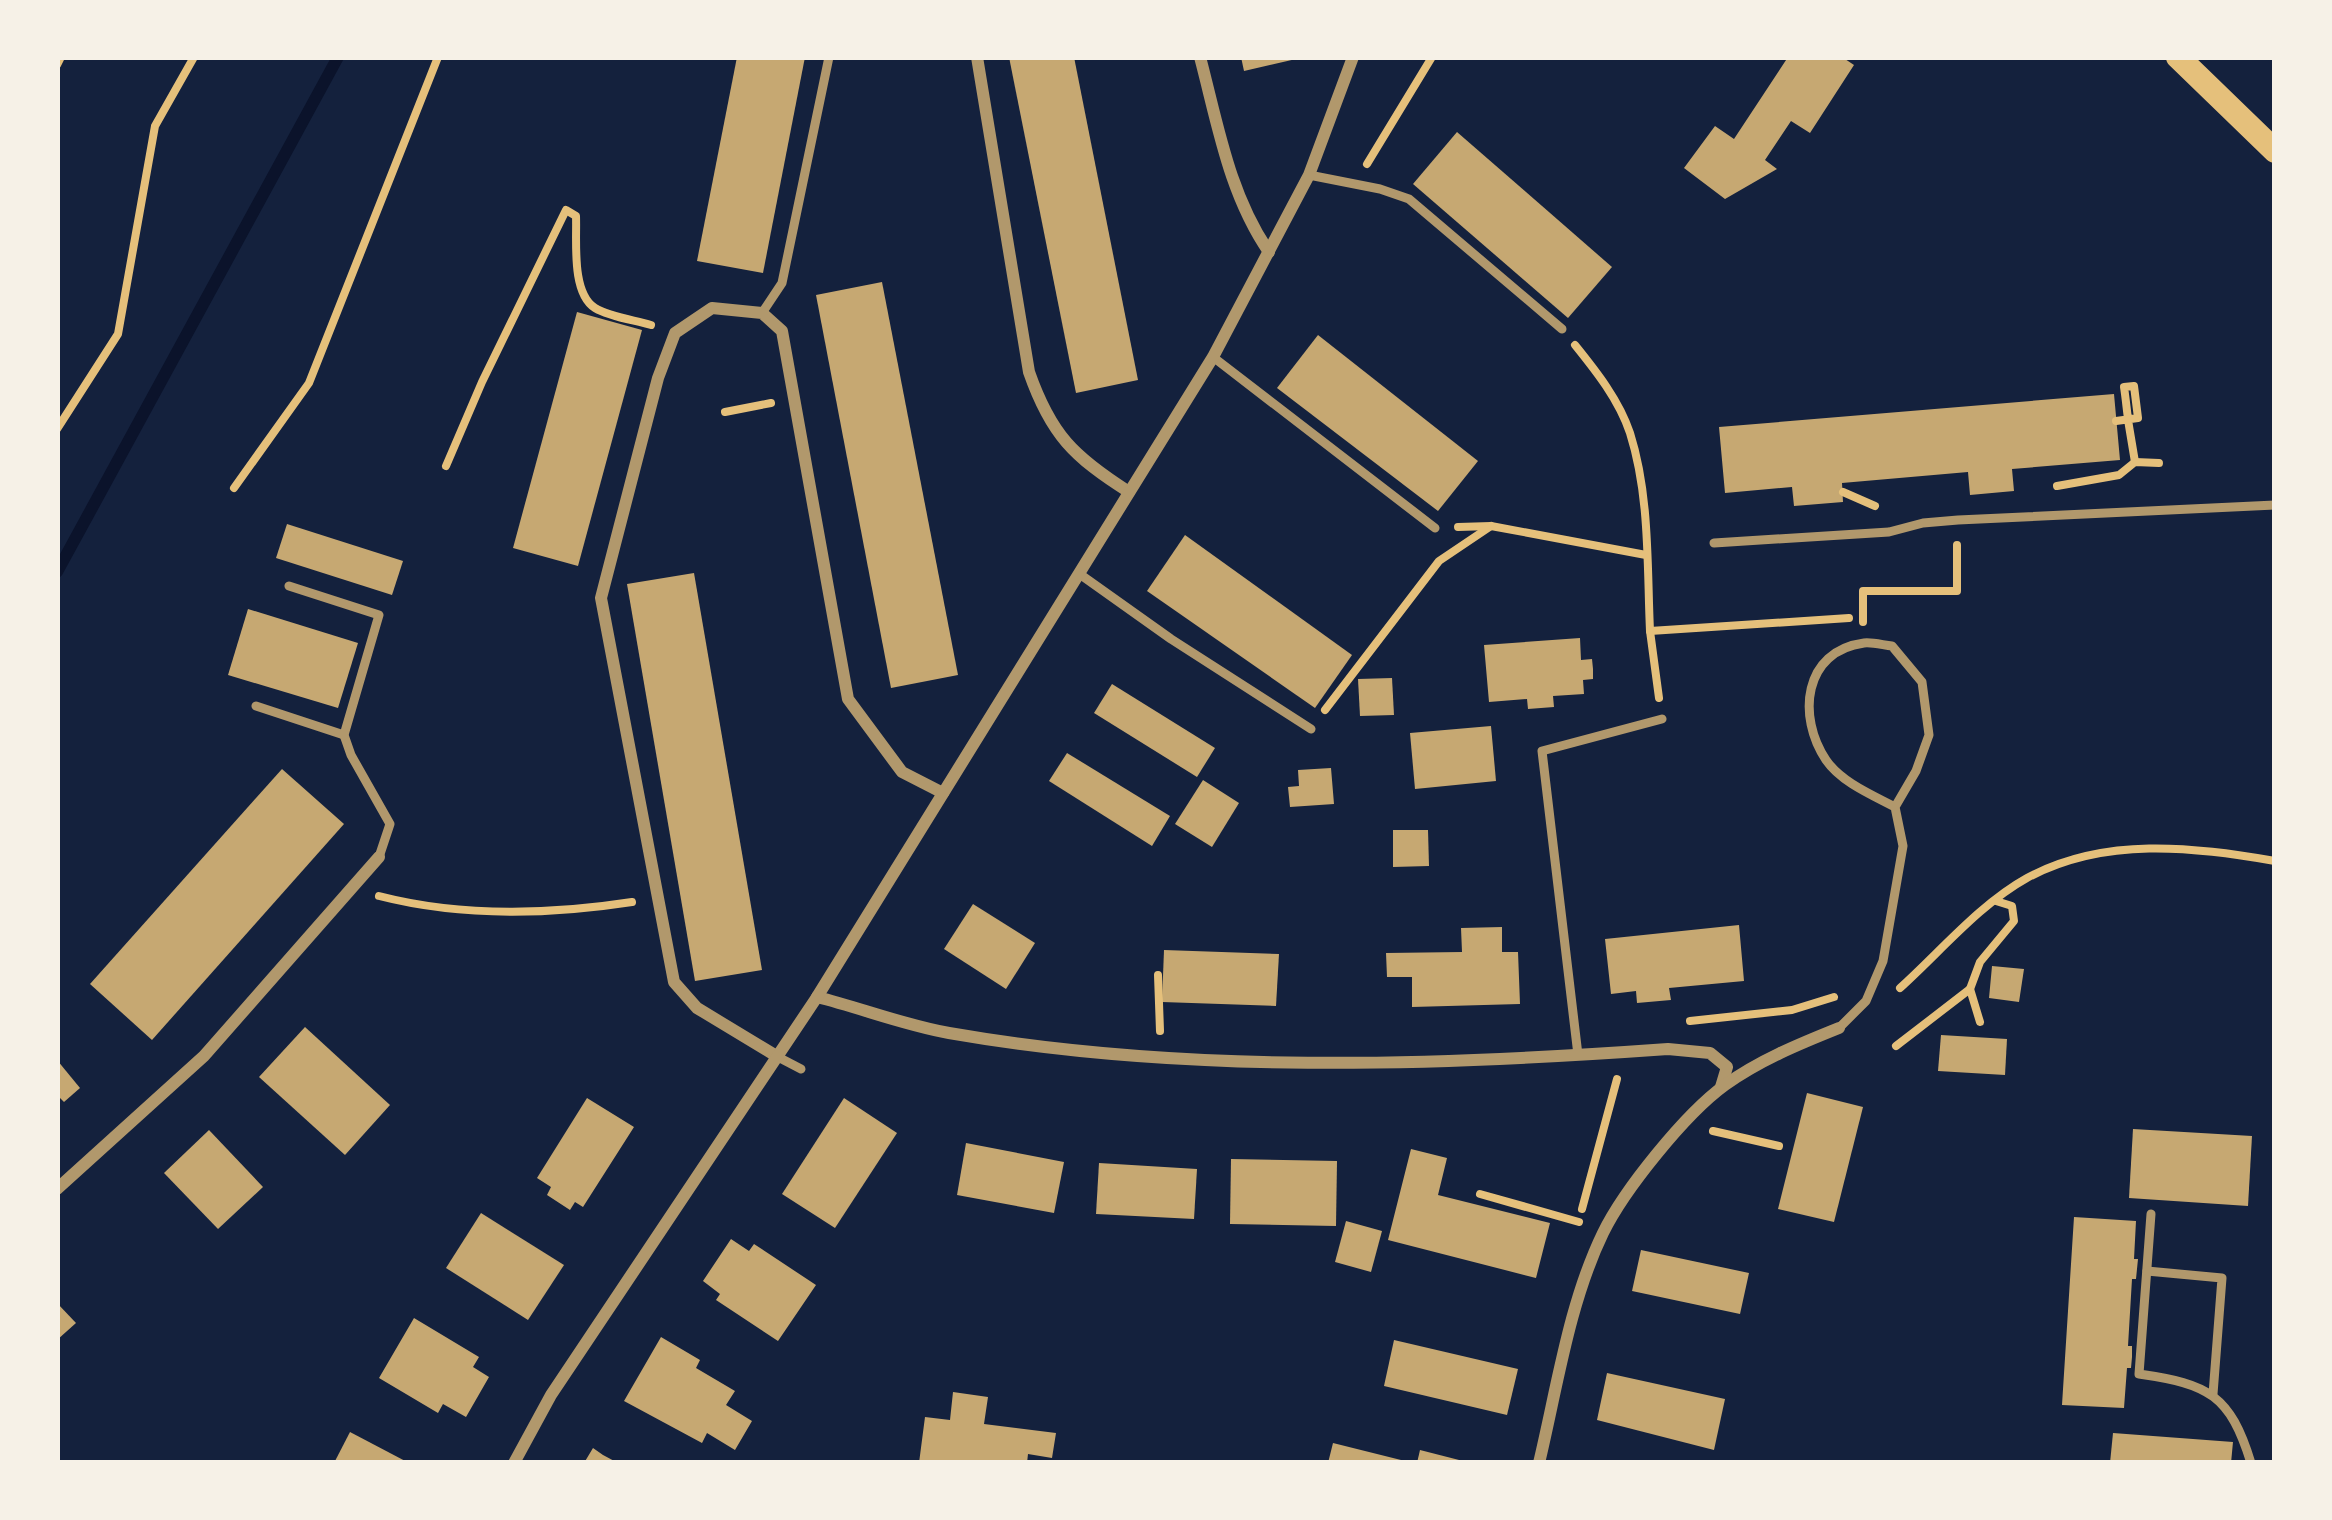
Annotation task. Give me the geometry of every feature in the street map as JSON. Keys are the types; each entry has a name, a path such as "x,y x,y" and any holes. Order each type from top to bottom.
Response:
{"main road":[{"path":"2178,57 2275,152"}],"street":[{"path":"977,57 1029,372 1045,416 1086,464 1129,492"},
{"path":"1201,57 1246,219 1269,253"},
{"path":"514,1463 551,1395 817,998 1213,357 1310,175 1353,57"},
{"path":"778,1057 697,1008 674,982 601,598 658,378 675,333 712,308 762,313 782,332 848,699 902,772 943,794"},
{"path":"57,1189 204,1056 379,857"},
{"path":"817,998 945,1033 1092,1052 1356,1062 1668,1049 1710,1053 1727,1067 1721,1087"},
{"path":"1539,1463 1584,1282 1603,1234 1646,1170 1721,1087 1777,1053 1839,1028"}],"lane":[{"path":"762,313 782,283 829,57"},
{"path":"1310,175 1409,199 1562,329"},
{"path":"1213,357 1435,528"},
{"path":"1714,544 1889,532 1958,520 2275,505"},
{"path":"1081,575 1310,729"},
{"path":"289,586 379,615 344,735 390,824 379,857"},
{"path":"1839,1028 1866,1000 1883,961 1903,846 1895,808 1929,735 1922,682 1892,646 1863,643 1832,655 1808,687 1808,722 1827,762 1857,787 1895,808"},
{"path":"256,706 344,735"},
{"path":"1579,1055 1542,751 1662,719"},
{"path":"778,1057 801,1069"},
{"path":"2151,1214 2138,1375 2213,1394 2239,1423 2251,1463"},
{"path":"2147,1271 2222,1278 2213,1394"}],"path":[{"path":"57,65 62,57"},
{"path":"57,429 118,334 155,127 194,57"},
{"path":"234,488 309,382 438,57"},
{"path":"1343,180 1366,166 1432,57"},
{"path":"446,466 566,210 577,216 579,273 593,307 675,333"},
{"path":"1562,329 1602,378 1629,431 1643,497 1650,631 1662,719"},
{"path":"725,412 750,408"},
{"path":"2116,421 2133,419 2134,462"},
{"path":"2042,489 2119,475 2134,462 2159,463"},
{"path":"1843,492 1866,502"},
{"path":"1650,631 1863,617 1863,590 1957,590 1958,520"},
{"path":"1435,528 1491,526 1646,555"},
{"path":"1310,729 1439,561 1491,526"},
{"path":"1897,991 1994,901 2029,877 2087,856 2152,845 2275,861"},
{"path":"380,897 506,913 574,911 658,898"},
{"path":"1896,1046 1970,989 1980,962 2014,921 2012,906 1994,901"},
{"path":"1158,975 1160,1031"},
{"path":"1970,989 1980,1022"},
{"path":"1685,1021 1792,1010 1840,995 1839,1028"},
{"path":"1143,1030 1180,1032"},
{"path":"1579,1222 1624,1053"},
{"path":"1697,1146 1727,1119"},
{"path":"1712,1131 1779,1146"},
{"path":"1480,1193 1579,1222 1603,1234"}],"building":[{"path":"737,57 805,57 763,273 697,261"},
{"path":"1009,57 1074,57 1138,380 1076,393"},
{"path":"1241,57 1295,57 1296,59 1244,71"},
{"path":"1788,57 1842,57 1854,65 1810,133 1791,121 1765,160 1777,169 1725,199 1684,168 1715,126 1734,139"},
{"path":"1457,132 1612,267 1568,318 1413,184"},
{"path":"882,282 958,675 891,688 816,295"},
{"path":"577,312 642,330 578,566 513,548"},
{"path":"1318,335 1478,461 1438,511 1277,388"},
{"path":"2114,394 2120,460 2012,469 2014,491 1970,495 1968,472 1842,483 1843,502 1794,506 1792,487 1725,493 1719,427"},
{"path":"287,524 403,561 392,595 276,558"},
{"path":"1185,535 1352,655 1315,708 1147,591"},
{"path":"694,573 762,970 695,981 627,584"},
{"path":"248,609 358,643 338,708 228,675"},
{"path":"1580,638 1581,660 1592,659 1593,669 1593,679 1583,680 1584,694 1553,696 1554,707 1528,709 1527,699 1489,702 1484,645"},
{"path":"1392,678 1394,715 1360,716 1358,679"},
{"path":"1112,684 1215,748 1197,777 1094,713"},
{"path":"1491,726 1496,781 1415,789 1410,733"},
{"path":"1067,753 1170,816 1152,846 1049,781"},
{"path":"1331,768 1334,804 1290,807 1288,787 1299,786 1298,770"},
{"path":"282,769 344,824 152,1040 90,984"},
{"path":"1203,780 1239,803 1212,847 1175,824"},
{"path":"1393,830 1428,830 1429,866 1393,867"},
{"path":"973,904 1035,943 1006,989 944,949"},
{"path":"1739,925 1744,981 1669,988 1671,1000 1637,1003 1636,991 1611,994 1605,939"},
{"path":"1502,927 1502,952 1518,952 1520,1004 1412,1007 1412,977 1387,977 1386,953 1462,952 1461,928"},
{"path":"1164,950 1279,954 1276,1006 1162,1002"},
{"path":"1992,966 2024,969 2019,1002 1989,998"},
{"path":"305,1027 390,1105 345,1155 259,1077"},
{"path":"1941,1035 2007,1039 2005,1075 1938,1071"},
{"path":"57,1060 80,1088 64,1102 57,1095"},
{"path":"1807,1093 1863,1107 1834,1222 1778,1209"},
{"path":"587,1098 634,1127 583,1207 575,1202 570,1210 547,1195 551,1187 537,1178"},
{"path":"844,1098 897,1133 835,1228 782,1194"},
{"path":"2133,1129 2252,1136 2248,1206 2129,1198"},
{"path":"209,1130 263,1187 218,1229 164,1173"},
{"path":"966,1143 1064,1162 1054,1213 957,1195"},
{"path":"1411,1149 1447,1158 1438,1195 1550,1223 1536,1278 1388,1240"},
{"path":"1231,1159 1337,1161 1336,1226 1230,1224"},
{"path":"1099,1163 1197,1169 1194,1219 1096,1214"},
{"path":"481,1213 564,1265 528,1320 446,1268"},
{"path":"2074,1217 2136,1221 2134,1259 2138,1259 2136,1279 2132,1279 2128,1346 2132,1346 2132,1357 2124,1408 2062,1405"},
{"path":"1346,1221 1382,1231 1371,1272 1335,1262"},
{"path":"731,1239 749,1251 754,1244 816,1285 778,1341 716,1300 720,1294 703,1281"},
{"path":"1641,1250 1749,1273 1740,1314 1632,1291"},
{"path":"57,1303 76,1323 57,1340"},
{"path":"414,1318 479,1357 473,1367 489,1377 466,1417 443,1404 438,1413 379,1378"},
{"path":"661,1337 700,1360 696,1368 735,1391 726,1405 752,1421 735,1450 707,1433 702,1443 624,1401"},
{"path":"1394,1340 1518,1369 1507,1415 1384,1386"},
{"path":"1607,1373 1725,1399 1714,1450 1597,1420"},
{"path":"953,1392 988,1397 984,1424 1056,1433 1052,1458 1028,1454 1027,1463 919,1463 925,1417 950,1420"},
{"path":"350,1432 409,1463 334,1463"},
{"path":"2113,1433 2233,1442 2231,1463 2110,1463"},
{"path":"1333,1443 1405,1461 1405,1463 1328,1463"},
{"path":"593,1448 603,1455 618,1463 584,1463"},
{"path":"1420,1450 1463,1461 1463,1463 1417,1463"}],"waterway":[{"path":"57,572 338,57"}]}
